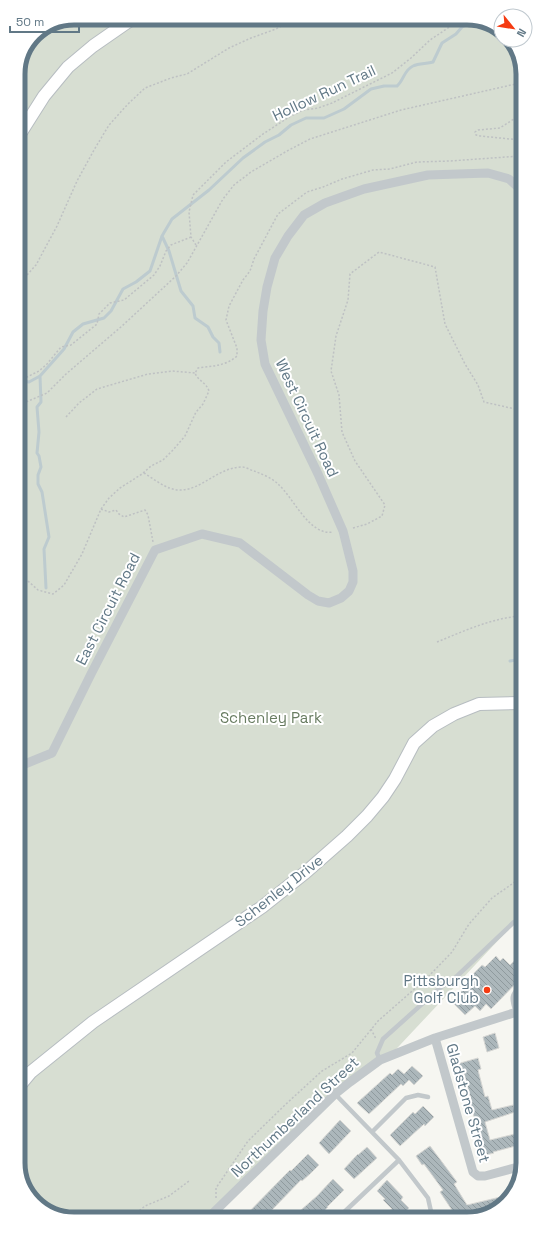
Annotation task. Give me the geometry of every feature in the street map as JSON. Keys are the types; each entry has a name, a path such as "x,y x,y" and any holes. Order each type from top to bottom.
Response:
{"street":[{"path":"25,125 44,96 68,67 93,46 123,25"},
{"name":"West Circuit Road","path":"318,601 330,603 341,598 349,591 353,582 352,564 343,531 318,474 265,364 261,340 263,311 267,287 275,258 288,236 304,215 325,203 364,189 428,175 488,173 509,179 516,185"},
{"name":"East Circuit Road","path":"25,764 52,753 155,550 202,534 240,543 318,601"},
{"name":"Schenley Drive","path":"25,1079 31,1072 93,1022 262,907 312,867 367,816 395,780 414,743 433,726 454,714 479,704 516,703"},
{"name":"Northumberland Street","path":"212,1212 336,1094 380,1060 435,1038 516,1012"},
{"name":"Gladstone Street","path":"435,1038 473,1172 478,1176 485,1176 516,1168"}],"lane":[{"path":"380,1060 377,1053 383,1039 441,987 455,978 516,922"},
{"path":"516,990 512,995 512,1000 516,1006"},
{"path":"336,1094 399,1160 428,1198 431,1212"},
{"path":"372,1132 406,1098 418,1095 428,1097"},
{"path":"344,1212 399,1160"}],"path":[{"path":"25,277 36,265 57,226 77,181 94,150 109,125 128,104 145,88 171,78 187,74 229,48 283,25"},
{"name":"Hollow Run Trail","path":"196,245 191,237 189,212 193,195 226,162 263,134 303,110 318,108 332,103 392,72 412,58 430,40 452,25"},
{"path":"25,402 48,393 66,374 169,282 187,263 214,213 234,185 250,172 304,142 401,110 516,84"},
{"path":"516,118 500,128 478,130 475,132 476,135 480,136 516,140"},
{"path":"195,373 198,368 222,365 230,362 237,356 237,348 226,320 229,306 243,280 250,272 254,259 278,214 307,192 323,187 342,178 373,170 390,169 417,162 516,156"},
{"path":"25,379 46,364 61,347 71,345 97,324 99,314 110,303 124,300 154,275 160,266 166,251 171,245 191,237"},
{"path":"144,473 168,487 179,490 192,488 228,470 243,467 277,482 288,493 303,515 314,527 326,533 343,531 367,524 382,516 385,505 354,462 342,432 339,395 330,371 336,336 348,300 350,274 378,252 435,267 445,324 465,364 478,384 484,402 516,410"},
{"path":"66,417 79,403 97,389 148,374 172,371 195,373"},
{"path":"25,578 38,590 53,594 64,586 82,554 101,509 109,498 120,488 144,473 151,466 163,460 174,450 184,436 209,391 207,385 196,377 195,373"},
{"path":"101,509 109,512 116,510 124,517 145,510 148,515 155,550"},
{"path":"437,642 498,619 516,617"},
{"path":"212,1212 216,1188 248,1141 322,1071 352,1053 378,1021 427,978 452,952 469,924 492,898 516,881"},
{"path":"138,1212 145,1206 169,1196 189,1181"}],"green space":[{"name":"Schenley Park","path":"74,25 470,25 486,29 493,33 493,48 509,48 513,58 516,68 516,921 385,1061 335,1094 214,1212 71,1212 58,1209 44,1202 39,1198 30,1185 25,1163 25,71 30,52 33,47 39,39 55,29"}],"building":[{"name":"Pittsburgh Golf Club","path":"496,956 500,961 503,958 510,965 514,961 516,963 516,983 491,1009 486,1004 480,1011 475,1006 465,1015 451,1001 475,978 472,975 482,965 485,967"},
{"path":"495,1033 499,1048 487,1052 483,1037"},
{"path":"478,1058 481,1069 478,1070 485,1097 488,1096 492,1110 513,1105 515,1112 485,1122 490,1140 516,1134 516,1146 481,1156 476,1137 480,1136 469,1101 471,1100 464,1074 460,1075 457,1064"},
{"path":"412,1066 423,1076 414,1085 409,1080 403,1086 401,1084 369,1114 357,1103 390,1073 392,1075 398,1069 404,1074"},
{"path":"423,1106 434,1117 400,1146 390,1135 413,1112 415,1114"},
{"path":"340,1120 351,1131 329,1154 319,1143"},
{"path":"430,1146 457,1182 454,1184 467,1205 503,1196 494,1204 483,1209 467,1212 453,1212 440,1192 443,1190 424,1164 422,1165 416,1156"},
{"path":"367,1147 377,1158 354,1179 344,1169"},
{"path":"308,1154 319,1165 302,1181 301,1180 270,1212 249,1212 290,1170 291,1171"},
{"path":"333,1179 344,1190 323,1212 299,1212"},
{"path":"387,1180 403,1197 401,1200 409,1208 406,1211 407,1212 390,1212 389,1211 392,1209 377,1191"}],"waterway":[{"path":"25,381 29,382 40,376 64,349 73,332 83,324 104,318 111,311 123,289 136,282 150,271 162,236 172,219 209,190 243,158 265,142 279,135 291,125 306,118 324,118 344,109 371,89 384,86 397,86 410,68 418,64 433,62 442,43 456,34 466,25"},
{"path":"162,236 169,251 181,291 193,306 195,318 208,327 213,337 219,343 220,352"},
{"path":"40,376 41,402 37,407 39,432 37,453 41,467 38,475 38,484 42,492 49,537 44,549 46,588"},
{"path":"510,661 516,660"}],"place":[{"name":"Pittsburgh Golf Club","path":"487,990"}]}
